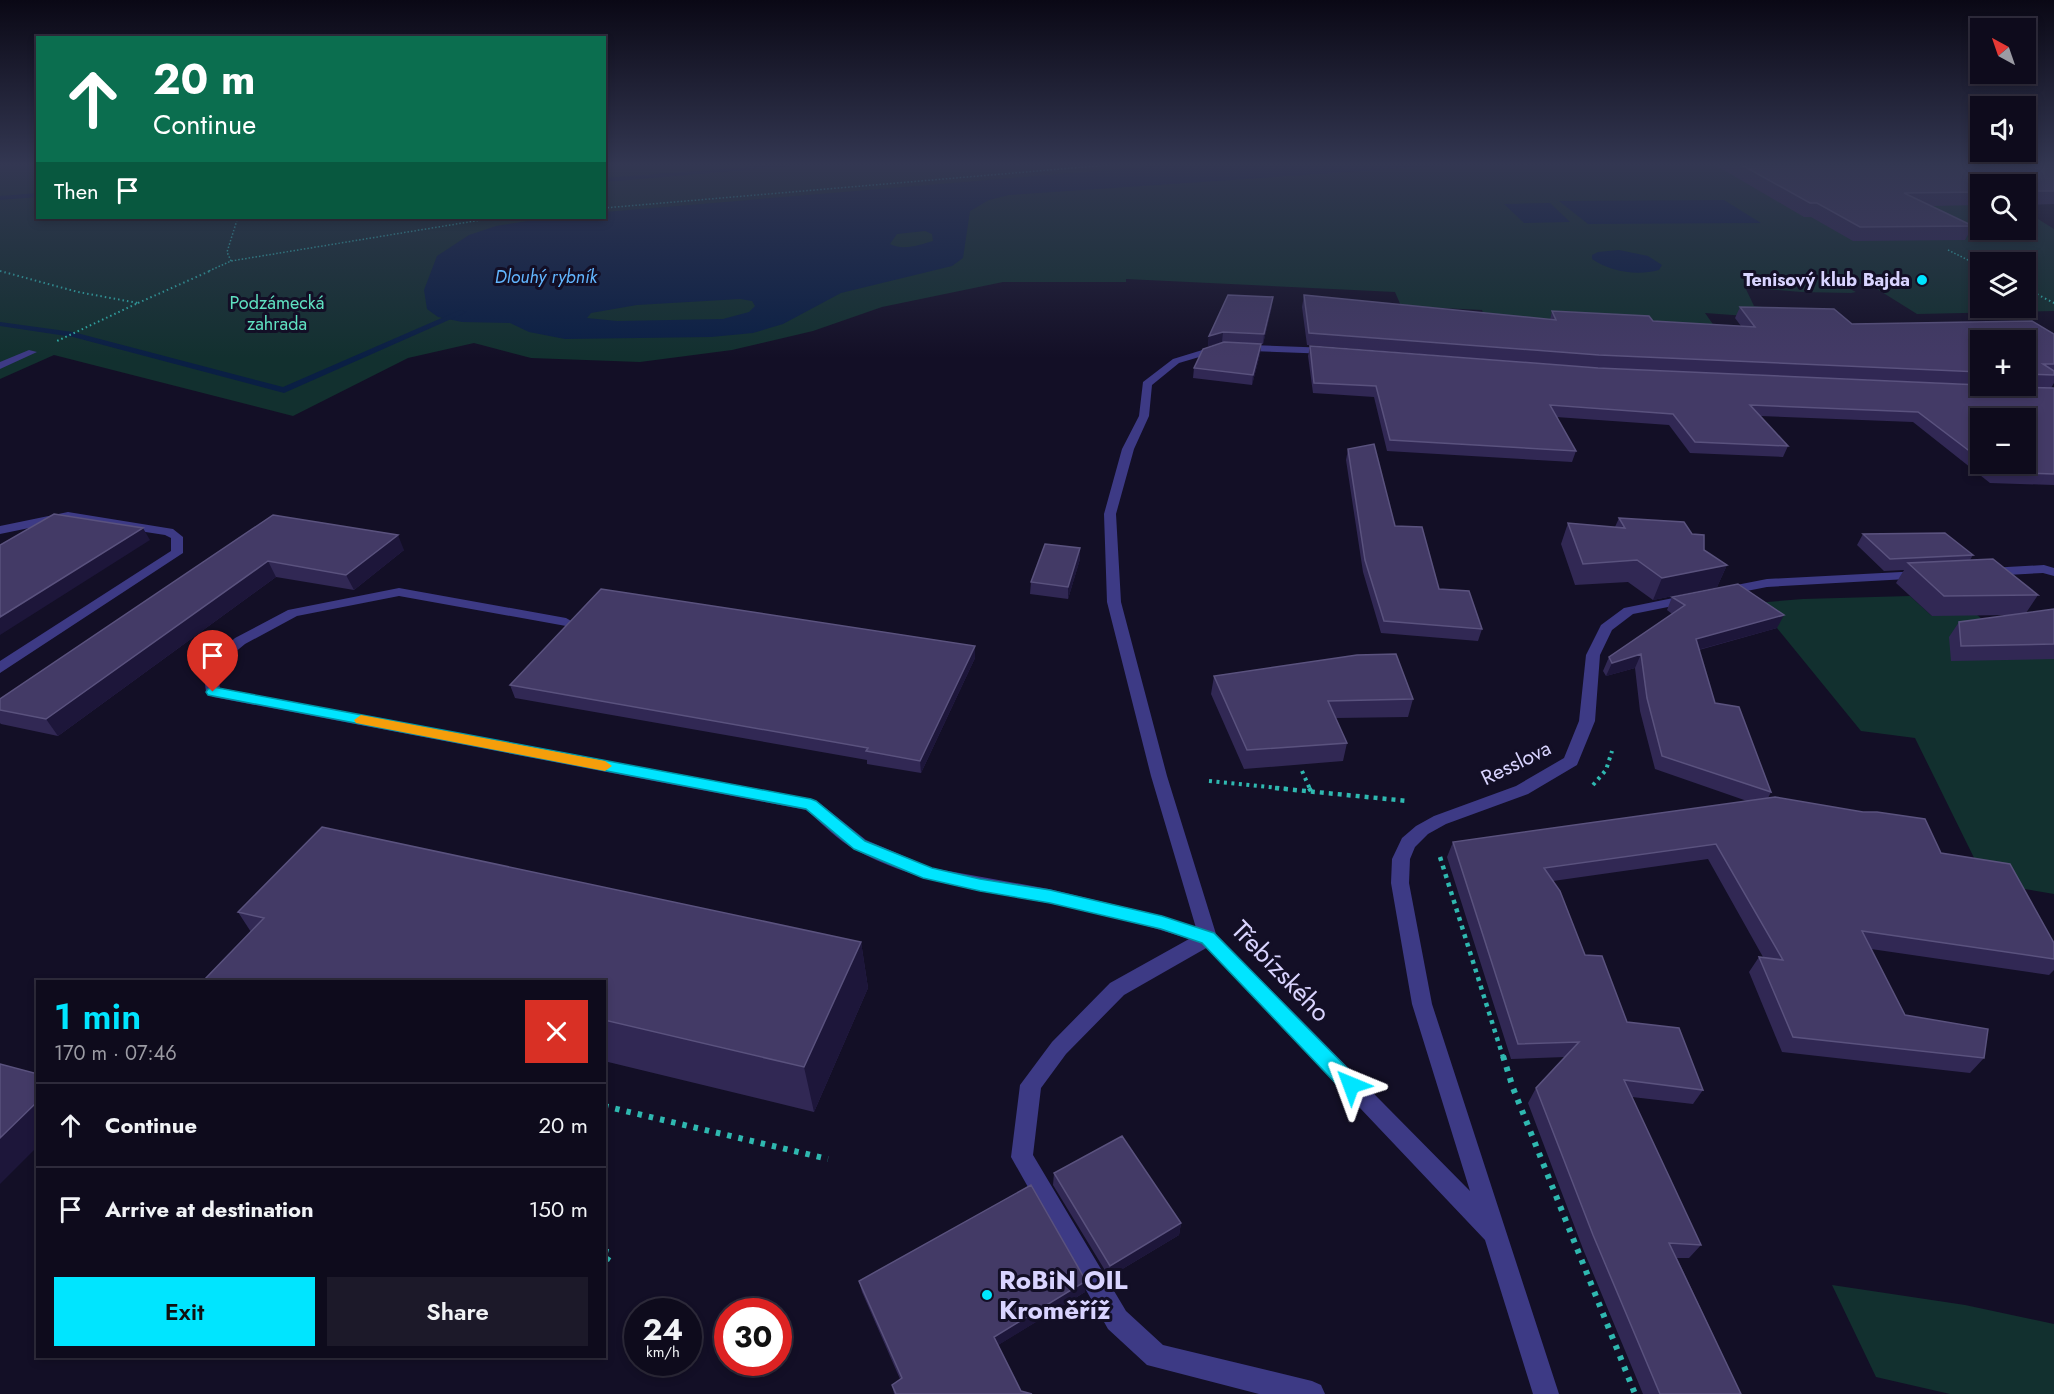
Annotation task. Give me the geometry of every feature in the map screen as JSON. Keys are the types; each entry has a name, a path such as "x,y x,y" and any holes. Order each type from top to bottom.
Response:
{"street":[{"name":"Třebízského","path":"1338,352 1222,347 1176,361 1147,384 1143,416 1128,449 1110,514 1114,602 1159,776 1208,938 1494,1233 1546,1394"},
{"path":"0,366 32,352"},
{"path":"0,530 68,516 169,532 177,537 177,553 0,668"},
{"path":"1977,572 2044,569 2054,572"},
{"name":"Resslova","path":"1494,1233 1422,1004 1400,883 1401,859 1408,843 1422,830 1440,820 1522,790 1571,761 1587,721 1593,655 1606,628 1629,611 1767,583 1932,575"},
{"path":"566,622 399,592 303,610 240,640 210,666 213,692 811,805 860,845 929,874 1050,896 1162,922 1208,938"},
{"path":"1208,938 1117,989 1059,1048 1031,1085 1022,1157 1118,1320 1156,1356 1311,1394"}],"path":[{"path":"231,261 227,252 234,228"},
{"path":"50,344 231,261 419,228"},
{"path":"1948,250 1970,261"},
{"path":"0,270 78,292 138,303"},
{"path":"2036,294 2054,303"},
{"path":"1587,790 1600,780 1609,763 1614,742"},
{"path":"1302,771 1312,792"},
{"path":"1209,781 1412,802"},
{"path":"1438,852 1513,1088 1635,1394"},
{"path":"606,1106 828,1159"}],"green space":[{"name":"Podzámecká zahrada","path":"0,228 1970,228 1970,240 2036,240 2036,228 2054,229 2054,311 2036,311 2036,252 1970,252 1970,313 1917,314 1869,284 1842,283 1856,292 1851,293 1801,292 1745,287 1754,306 1806,312 1755,307 1760,317 1705,313 1725,341 1486,323 1482,310 1401,306 1395,292 1126,279 1126,282 1003,282 882,307 813,331 732,350 640,362 531,358 474,343 408,358 293,416 54,355 0,379"},
{"path":"1953,594 2028,659 2054,659 2054,894 2001,885 1983,876 1915,738 1861,731 1777,628 1742,604 1803,599 1910,596 1932,616"},
{"path":"1832,1285 1965,1305 2054,1324 2054,1394 1950,1394 1876,1377"}],"water":[{"name":"Dlouhý rybník","path":"490,228 967,228 963,258 952,266 841,293 783,324 753,333 711,337 565,339 529,332 510,323 462,322 438,317 427,309 424,290 437,256 469,235","holes":["925,231 932,234 933,241 917,246 906,247 890,244 897,234","740,299 752,301 755,306 749,312 723,319 617,321 587,318 591,313 637,305"]},
{"path":"1619,250 1648,256 1662,265 1659,270 1633,273 1607,267 1592,259 1592,255 1598,252"}],"building":[{"path":"1228,295 1273,297 1264,334 1223,332 1209,336"},
{"path":"1304,295 1556,320 1552,311 1649,316 1653,321 1755,327 1740,307 1834,309 1852,324 2032,321 2054,334 2054,364 2043,364 2054,371 2054,375 2036,374 2036,330 1970,330 1970,372 1599,355 1309,333"},
{"path":"1224,342 1261,344 1253,375 1194,368 1203,349"},
{"path":"1310,346 1598,368 1970,385 1970,396 2036,396 2036,388 2054,388 2054,474 2036,473 2036,408 1970,408 1970,451 1918,412 1750,405 1788,446 1695,442 1673,414 1550,405 1576,451 1390,440 1376,386 1314,383"},
{"path":"1374,444 1395,526 1422,527 1439,589 1469,591 1482,629 1384,621 1365,560 1348,449"},
{"path":"54,514 143,528 0,617 0,545"},
{"path":"273,515 398,535 346,575 268,561 46,719 0,710 0,699"},
{"path":"1619,518 1684,522 1692,534 1704,535 1704,550 1727,565 1662,578 1637,560 1583,564 1568,523 1625,528"},
{"path":"1945,533 1973,555 1890,559 1863,534"},
{"path":"1045,544 1080,548 1068,587 1031,582"},
{"path":"1993,559 2038,595 1944,596 1908,563"},
{"path":"1738,584 1784,615 1696,639 1715,703 1739,707 1771,792 1662,756 1647,698 1641,654 1612,663 1609,657 1685,605 1672,597"},
{"path":"601,589 975,646 920,761 866,751 868,748 510,685"},
{"path":"2054,609 2054,644 1961,646 1959,622"},
{"path":"1396,654 1413,699 1328,701 1347,743 1247,750 1214,676 1357,655"},
{"path":"1775,797 1863,812 1925,819 1941,853 2010,864 2054,943 2054,959 1862,931 1905,1015 1988,1029 1984,1058 1793,1037 1759,957 1783,960 1716,844 1544,868 1560,891 1585,955 1602,956 1627,1022 1679,1028 1703,1090 1624,1080 1701,1245 1669,1243 1741,1394 1660,1394 1593,1235 1536,1088 1579,1042 1518,1044 1453,842"},
{"path":"322,827 861,942 804,1067 606,1020 606,980 204,980 264,918 238,912"},
{"path":"0,1064 36,1073 36,1103 0,1138"},
{"path":"1122,1136 1181,1223 1110,1266 1054,1173"},
{"path":"1031,1185 1086,1281 994,1337 1021,1391 1032,1394 896,1394 892,1385 902,1378 859,1281"}],"waterway":[{"path":"0,324 73,335 284,390 463,312"}],"slow traffic":[{"path":"361,720 605,766"}],"place":[{"name":"Tenisový klub Bajda","path":"1922,280"},
{"name":"RoBiN OIL Kroměříž","path":"987,1295"}],"route":[{"path":"213,692 811,805 860,845 929,874 1050,896 1162,922 1208,938 1351,1085"}]}
